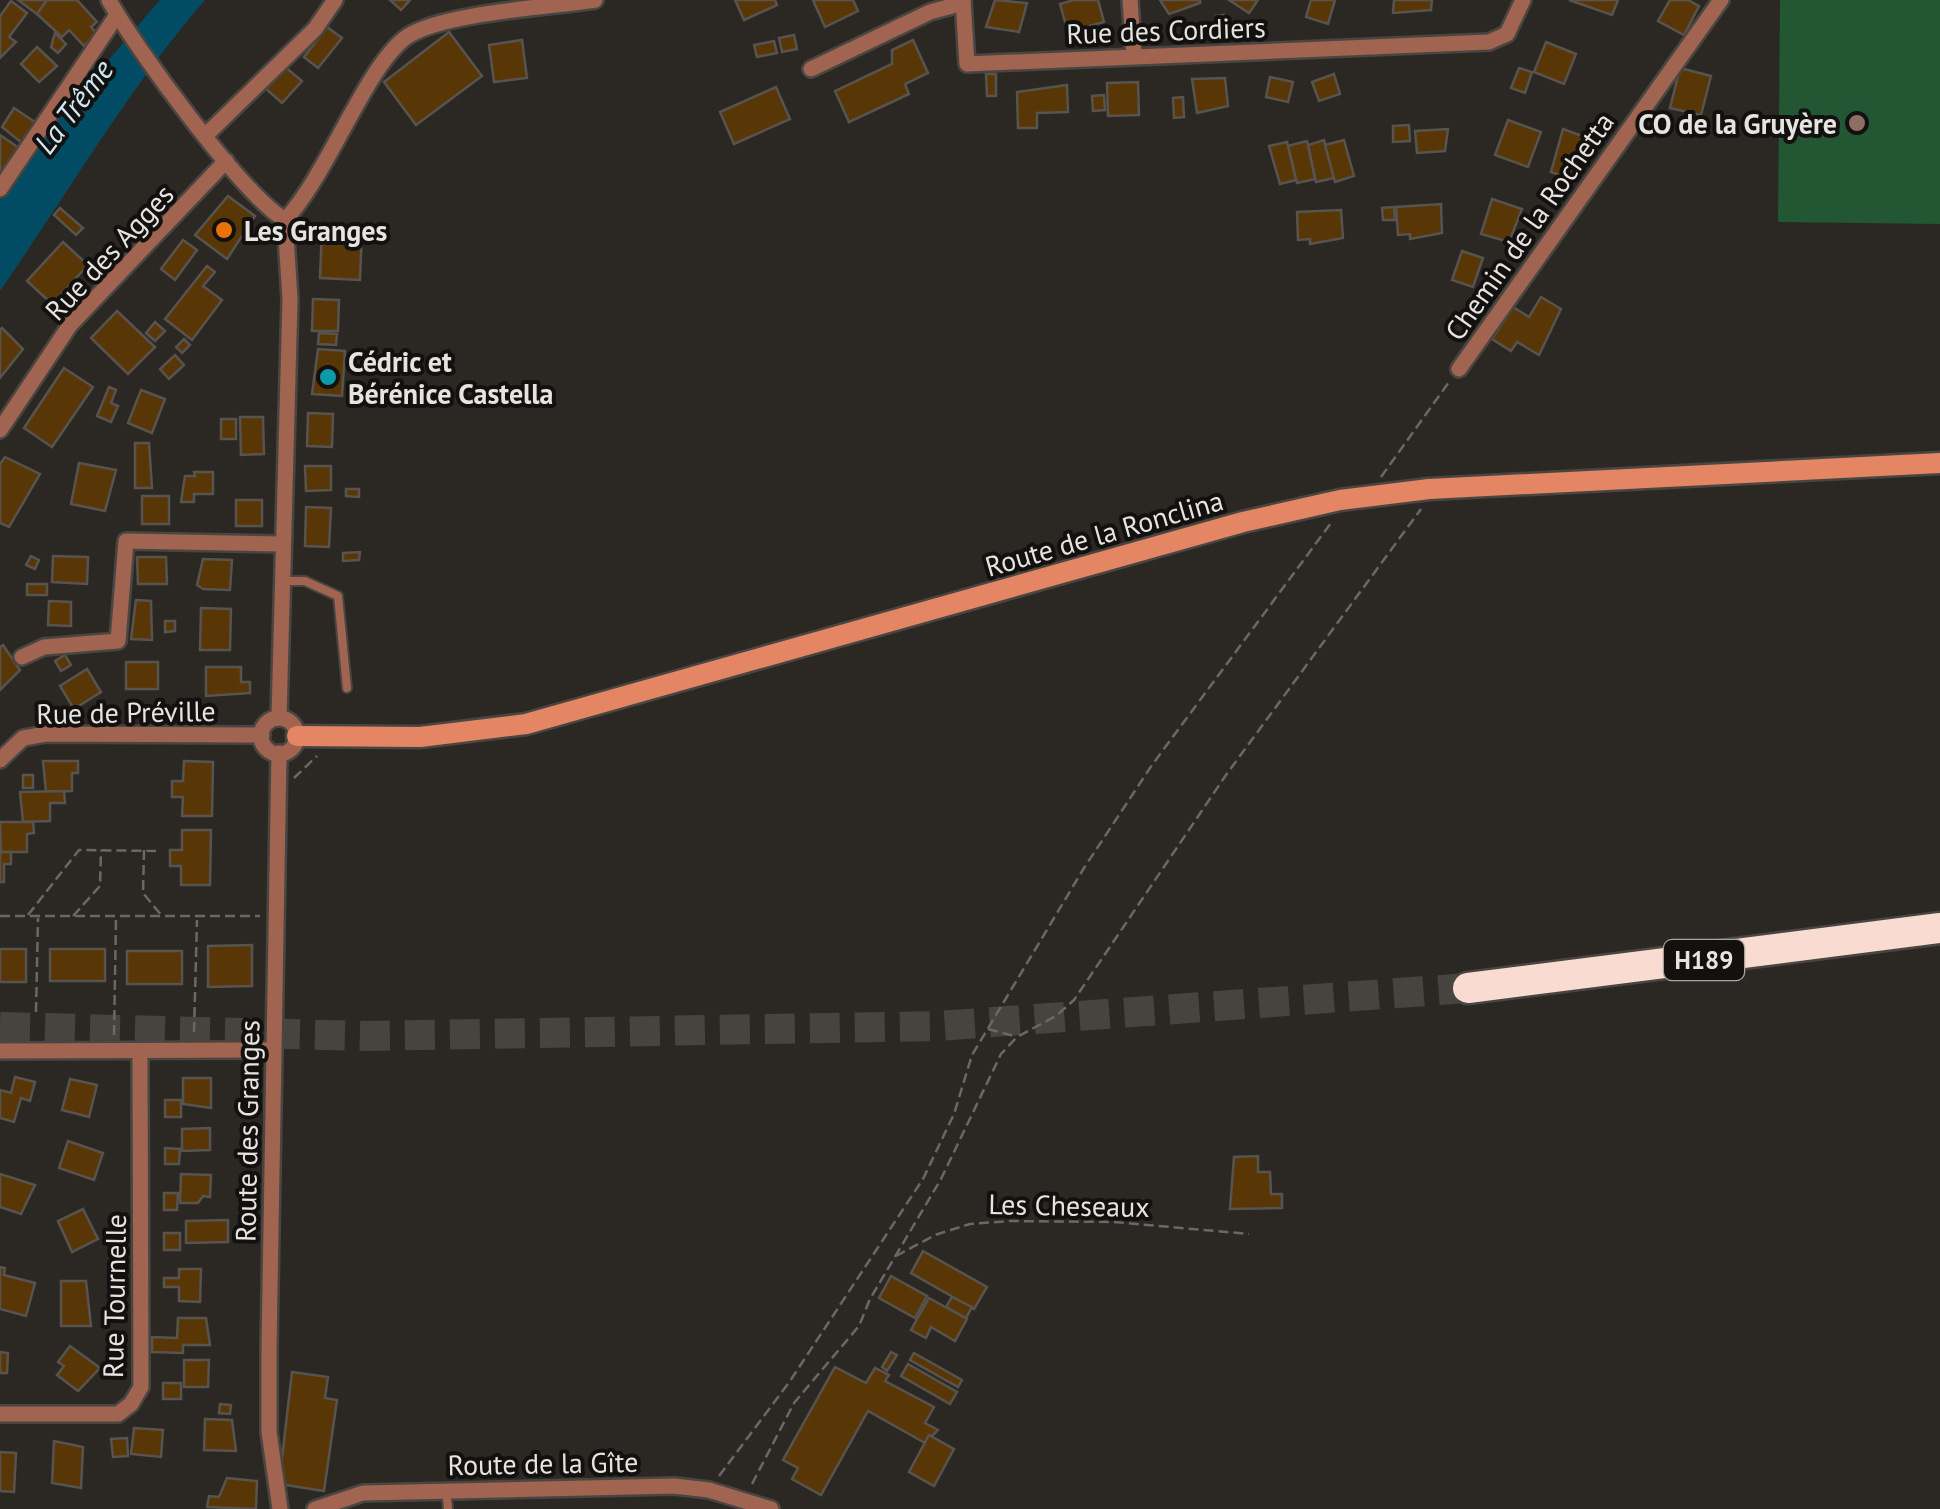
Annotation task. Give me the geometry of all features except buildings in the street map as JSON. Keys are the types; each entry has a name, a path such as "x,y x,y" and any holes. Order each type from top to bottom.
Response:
{"highway":[{"name":"H189","path":"1468,988 1940,928"}],"street":[{"path":"206,135 294,50 334,0"},
{"path":"279,718 290,299 286,220 315,184 388,56 409,35 436,25 596,0"},
{"path":"1130,0 1134,56"},
{"name":"Rue des Cordiers","path":"963,1 967,64 1489,42 1507,34 1523,0"},
{"name":"Chemin de la Rochetta","path":"1459,368 1721,0"},
{"path":"811,69 930,12 963,1"},
{"path":"0,189 116,12 226,161 261,203 286,220"},
{"name":"Rue des Agges","path":"0,430 70,326 226,161"},
{"name":"Route de la Ronclina","path":"297,736 420,737 526,724 1243,522 1340,500 1429,490 1940,463"},
{"path":"22,657 44,648 118,641 126,541 282,544"},
{"path":"279,718 292,724 297,736 292,748 279,754 266,748 262,735 265,725 279,718"},
{"name":"Rue de Préville","path":"0,760 22,738 46,734 262,735"},
{"name":"Route des Granges","path":"279,754 269,1432 280,1509"},
{"path":"0,1051 272,1050"},
{"name":"Rue Tournelle","path":"0,1414 118,1414 131,1404 141,1386 140,1052"},
{"name":"Route de la Gîte","path":"315,1509 363,1493 446,1489 709,1490 770,1509"}],"lane":[{"path":"282,581 305,580 338,596 347,688"},
{"path":"446,1489 448,1509"}],"path":[{"name":"Chemin de la Rochetta","path":"1378,481 1459,368"},
{"path":"744,1499 794,1404 859,1326 940,1179 1001,1054 1017,1036 1056,1016 1074,1000 1226,775 1419,512 1429,490"},
{"path":"709,1490 790,1381 923,1179 986,1029 1152,764 1341,510 1340,500"},
{"path":"278,780 292,780 325,748 325,735"},
{"path":"27,916 79,850 156,851"},
{"path":"72,916 100,886 100,850"},
{"path":"144,850 143,893 163,917"},
{"path":"0,916 267,916"},
{"path":"36,1012 38,916"},
{"path":"114,1043 116,917"},
{"path":"194,1043 197,917"},
{"path":"986,1029 1017,1036"},
{"name":"Les Cheseaux","path":"895,1256 953,1229 1009,1221 1114,1222 1249,1234"}],"green space":[{"name":"CO de la Gruyère","path":"1780,0 1940,0 1940,224 1778,222"}],"water":[{"name":"La Trême","path":"160,0 205,0 124,105 0,291 0,200 65,111"}],"tunnel":[{"path":"0,1027 368,1036 938,1026 1468,988"}],"place":[{"name":"CO de la Gruyère","path":"1857,123"},
{"name":"Les Granges","path":"224,230"},
{"name":"Cédric et Bérénice Castella","path":"328,377"}]}
